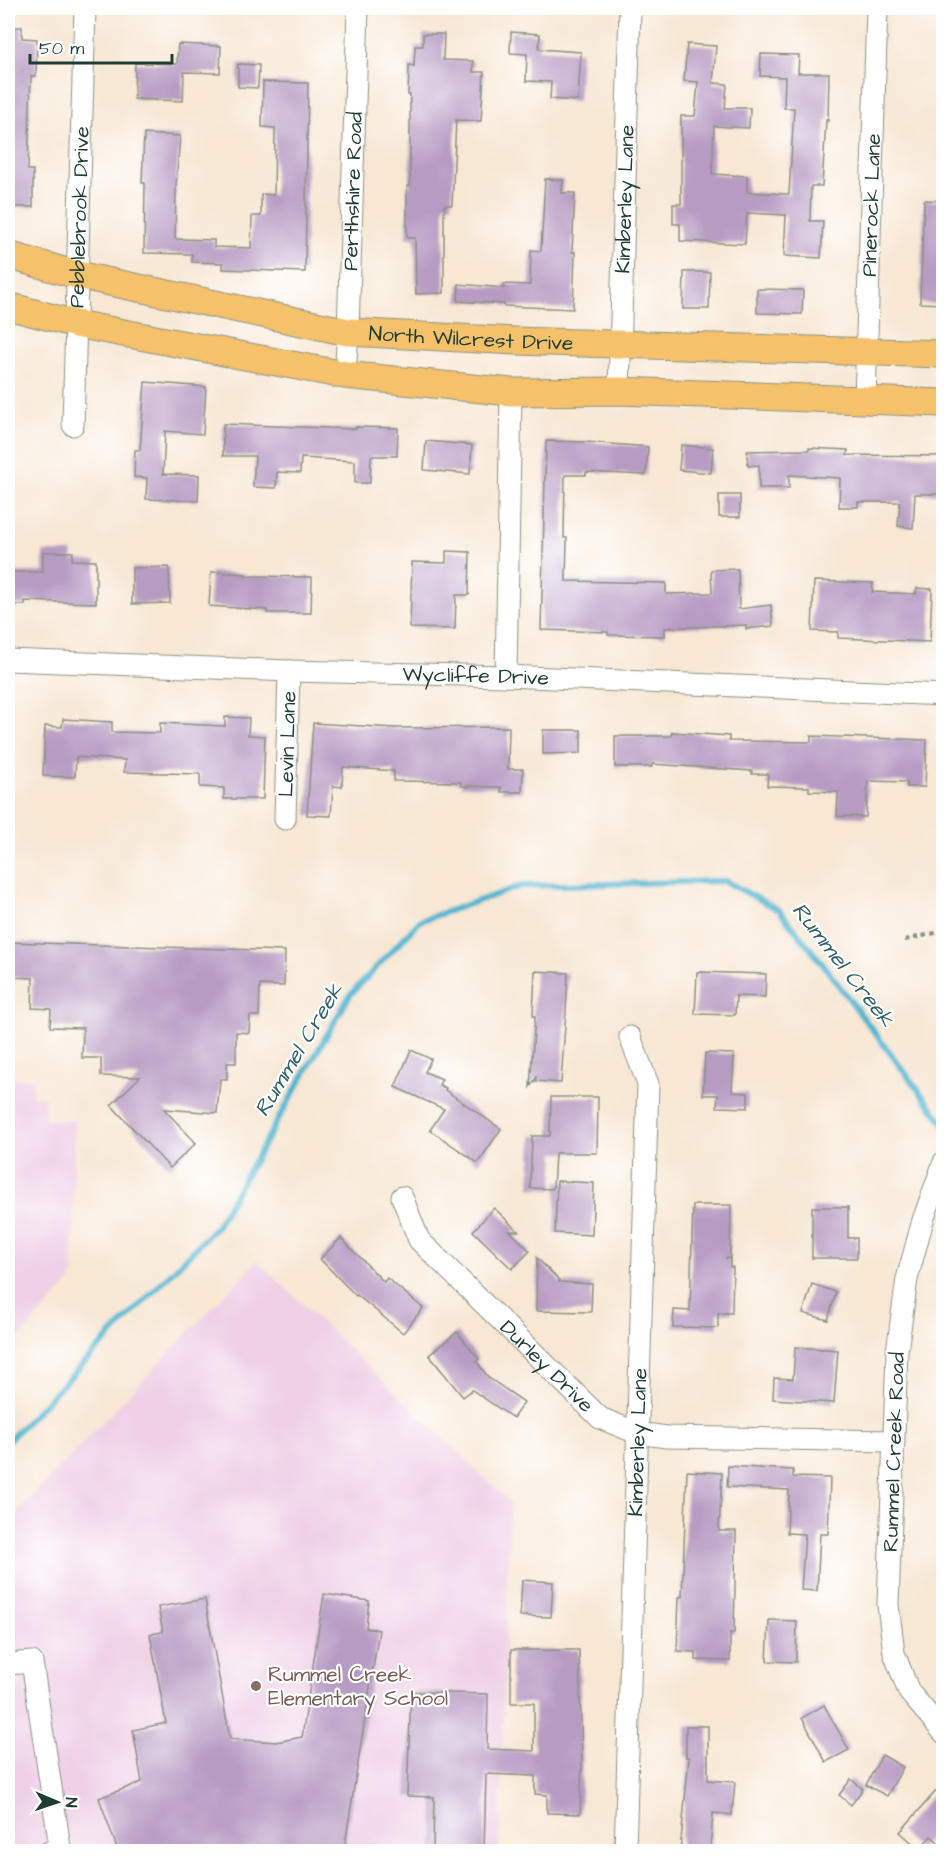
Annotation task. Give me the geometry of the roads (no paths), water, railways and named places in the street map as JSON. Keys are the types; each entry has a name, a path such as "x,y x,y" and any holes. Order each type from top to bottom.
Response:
{"main road":[{"name":"North Wilcrest Drive","path":"8,255 77,275 348,332 515,341 944,354"},
{"path":"8,306 76,324 345,375 511,392 619,391 944,403"}],"street":[{"name":"Pebblebrook Drive","path":"74,424 85,8"},
{"name":"Perthshire Road","path":"345,375 358,8"},
{"name":"Kimberley Lane","path":"619,391 630,8"},
{"name":"Pinerock Lane","path":"865,401 877,8"},
{"path":"506,676 511,392"},
{"name":"Wycliffe Drive","path":"8,660 289,671 506,676 944,695"},
{"name":"Levin Lane","path":"285,819 289,671"},
{"name":"Kimberley Lane","path":"625,1851 648,1084 630,1037"},
{"name":"Rummel Creek Road","path":"944,1162 923,1220 906,1279 897,1351 888,1605 894,1653 909,1692 944,1733"},
{"name":"Durley Drive","path":"402,1197 419,1240 600,1418 637,1433 667,1437 894,1441"},
{"path":"8,1664 32,1662 60,1847 48,1851"}],"waterway":[{"name":"Rummel Creek","path":"8,1441 216,1227 350,995 420,921 521,886 725,881 779,910 944,1124"}],"place":[{"name":"Rummel Creek Elementary School","path":"256,1686"}]}
